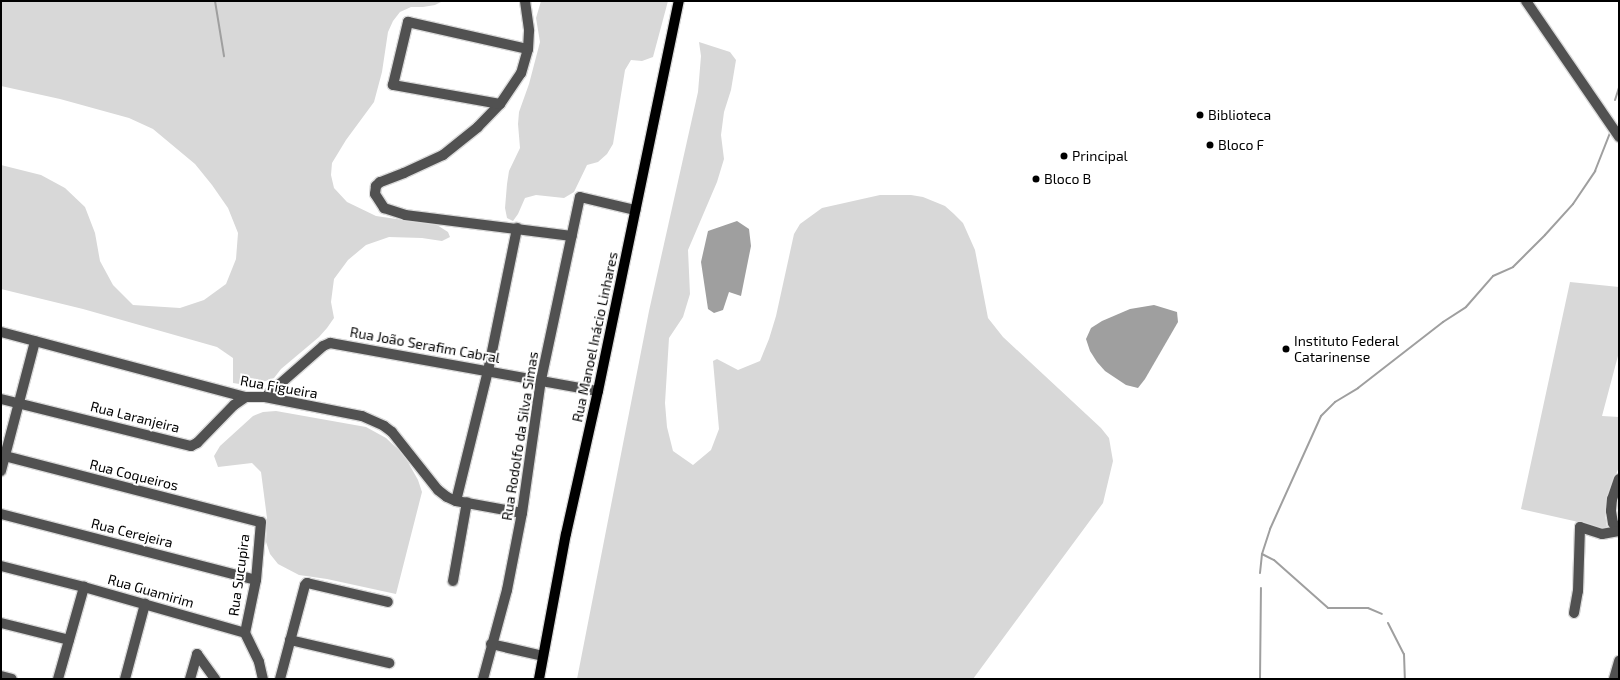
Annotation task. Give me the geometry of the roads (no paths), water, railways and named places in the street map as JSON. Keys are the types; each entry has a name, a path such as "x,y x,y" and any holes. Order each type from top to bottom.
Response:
{"main road":[{"name":"Rua Manoel Inácio Linhares","path":"539,679 566,534 598,391 679,1"}],"street":[{"path":"525,1 529,31 528,49 521,73 500,104 478,127 443,155 380,182 375,191 376,197 384,208 396,213 425,218 486,224 572,236"},
{"path":"1526,1 1619,137"},
{"path":"500,104 393,85 408,22 528,49"},
{"name":"Rua Rodolfo da Silva Simas","path":"483,679 506,590 522,513 541,380 580,198 636,210"},
{"path":"456,501 488,370 517,228"},
{"name":"Rua Figueira","path":"1,332 246,397 265,397 362,416 384,426 399,440 438,490 447,497 456,501 522,513"},
{"path":"1,471 3,456 19,403 35,341"},
{"name":"Rua João Serafim Cabral","path":"265,397 323,346 330,343 488,370 598,391"},
{"name":"Rua Laranjeira","path":"1,399 191,446 197,443 234,405 246,397"},
{"name":"Rua Coqueiros","path":"3,456 261,522"},
{"path":"1574,613 1578,591 1580,527 1602,534 1619,531 1613,523 1611,511 1612,499 1619,479"},
{"path":"452,581 467,502"},
{"name":"Rua Cerejeira","path":"1,514 256,580"},
{"name":"Rua Sucupira","path":"245,633 256,580 261,522"},
{"name":"Rua Guamirim","path":"1,566 84,586 245,633"},
{"path":"280,679 305,585 307,583 388,602"},
{"path":"58,679 84,586"},
{"path":"125,679 145,604"},
{"path":"1,623 69,640"},
{"path":"245,633 259,662 263,679"},
{"path":"290,640 389,663"},
{"path":"491,644 543,656"},
{"path":"190,679 196,654 215,679"},
{"path":"1614,679 1619,661"},
{"path":"1,676 12,679"}],"waterway":[{"path":"215,1 224,56"},
{"path":"1615,100 1619,88"},
{"path":"1260,573 1262,554 1270,529 1321,416 1335,402 1358,388 1443,322 1466,307 1493,276 1513,267 1573,204 1595,171 1610,133"},
{"path":"1262,554 1274,560 1328,608 1368,608 1382,614"},
{"path":"1260,679 1261,588"},
{"path":"1388,623 1404,654 1405,679"}],"place":[{"name":"Biblioteca","path":"1200,115"},
{"name":"Bloco F","path":"1210,145"},
{"name":"Principal","path":"1064,156"},
{"name":"Bloco B","path":"1036,179"},
{"name":"Instituto Federal Catarinense","path":"1286,349"}]}
